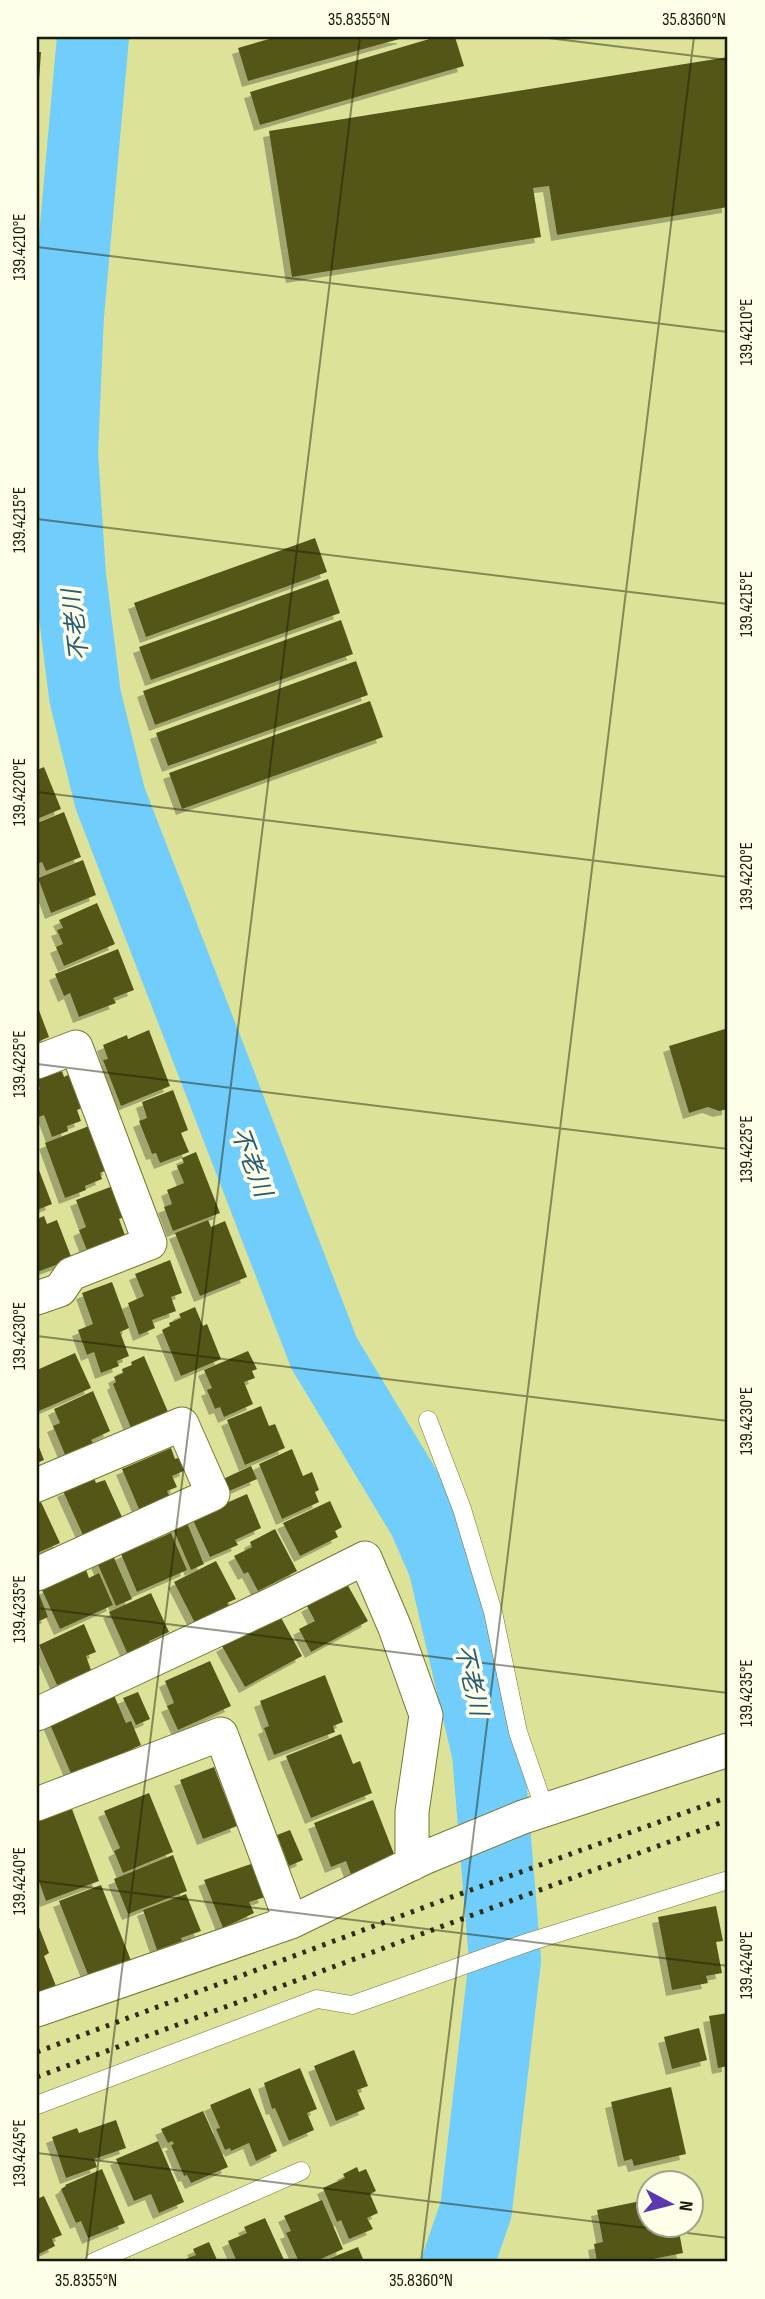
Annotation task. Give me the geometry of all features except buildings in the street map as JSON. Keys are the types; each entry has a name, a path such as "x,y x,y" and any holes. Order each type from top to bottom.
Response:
{"street":[{"path":"37,1062 76,1047 150,1243 71,1275 60,1290 37,1298"},
{"path":"37,1486 183,1424 213,1494 37,1574"},
{"path":"37,1714 365,1558 395,1628 426,1715 412,1812 419,1860"},
{"path":"37,1804 221,1734 291,1922"},
{"path":"37,2010 291,1922 419,1860 534,1813 728,1750"}],"lane":[{"path":"428,1420 462,1509 493,1612 534,1813"},
{"path":"37,2105 317,1999 352,2005 529,1942 728,1880"},
{"path":"94,2262 301,2171"}],"waterway":[{"name":"不老川","path":"93,37 68,315 62,453 70,576 85,696 110,798 324,1353 424,1519 444,1565 488,1753 505,1960 476,2210 458,2262"}],"railway":[{"path":"37,2052 728,1797"},
{"path":"37,2077 728,1820"}]}
